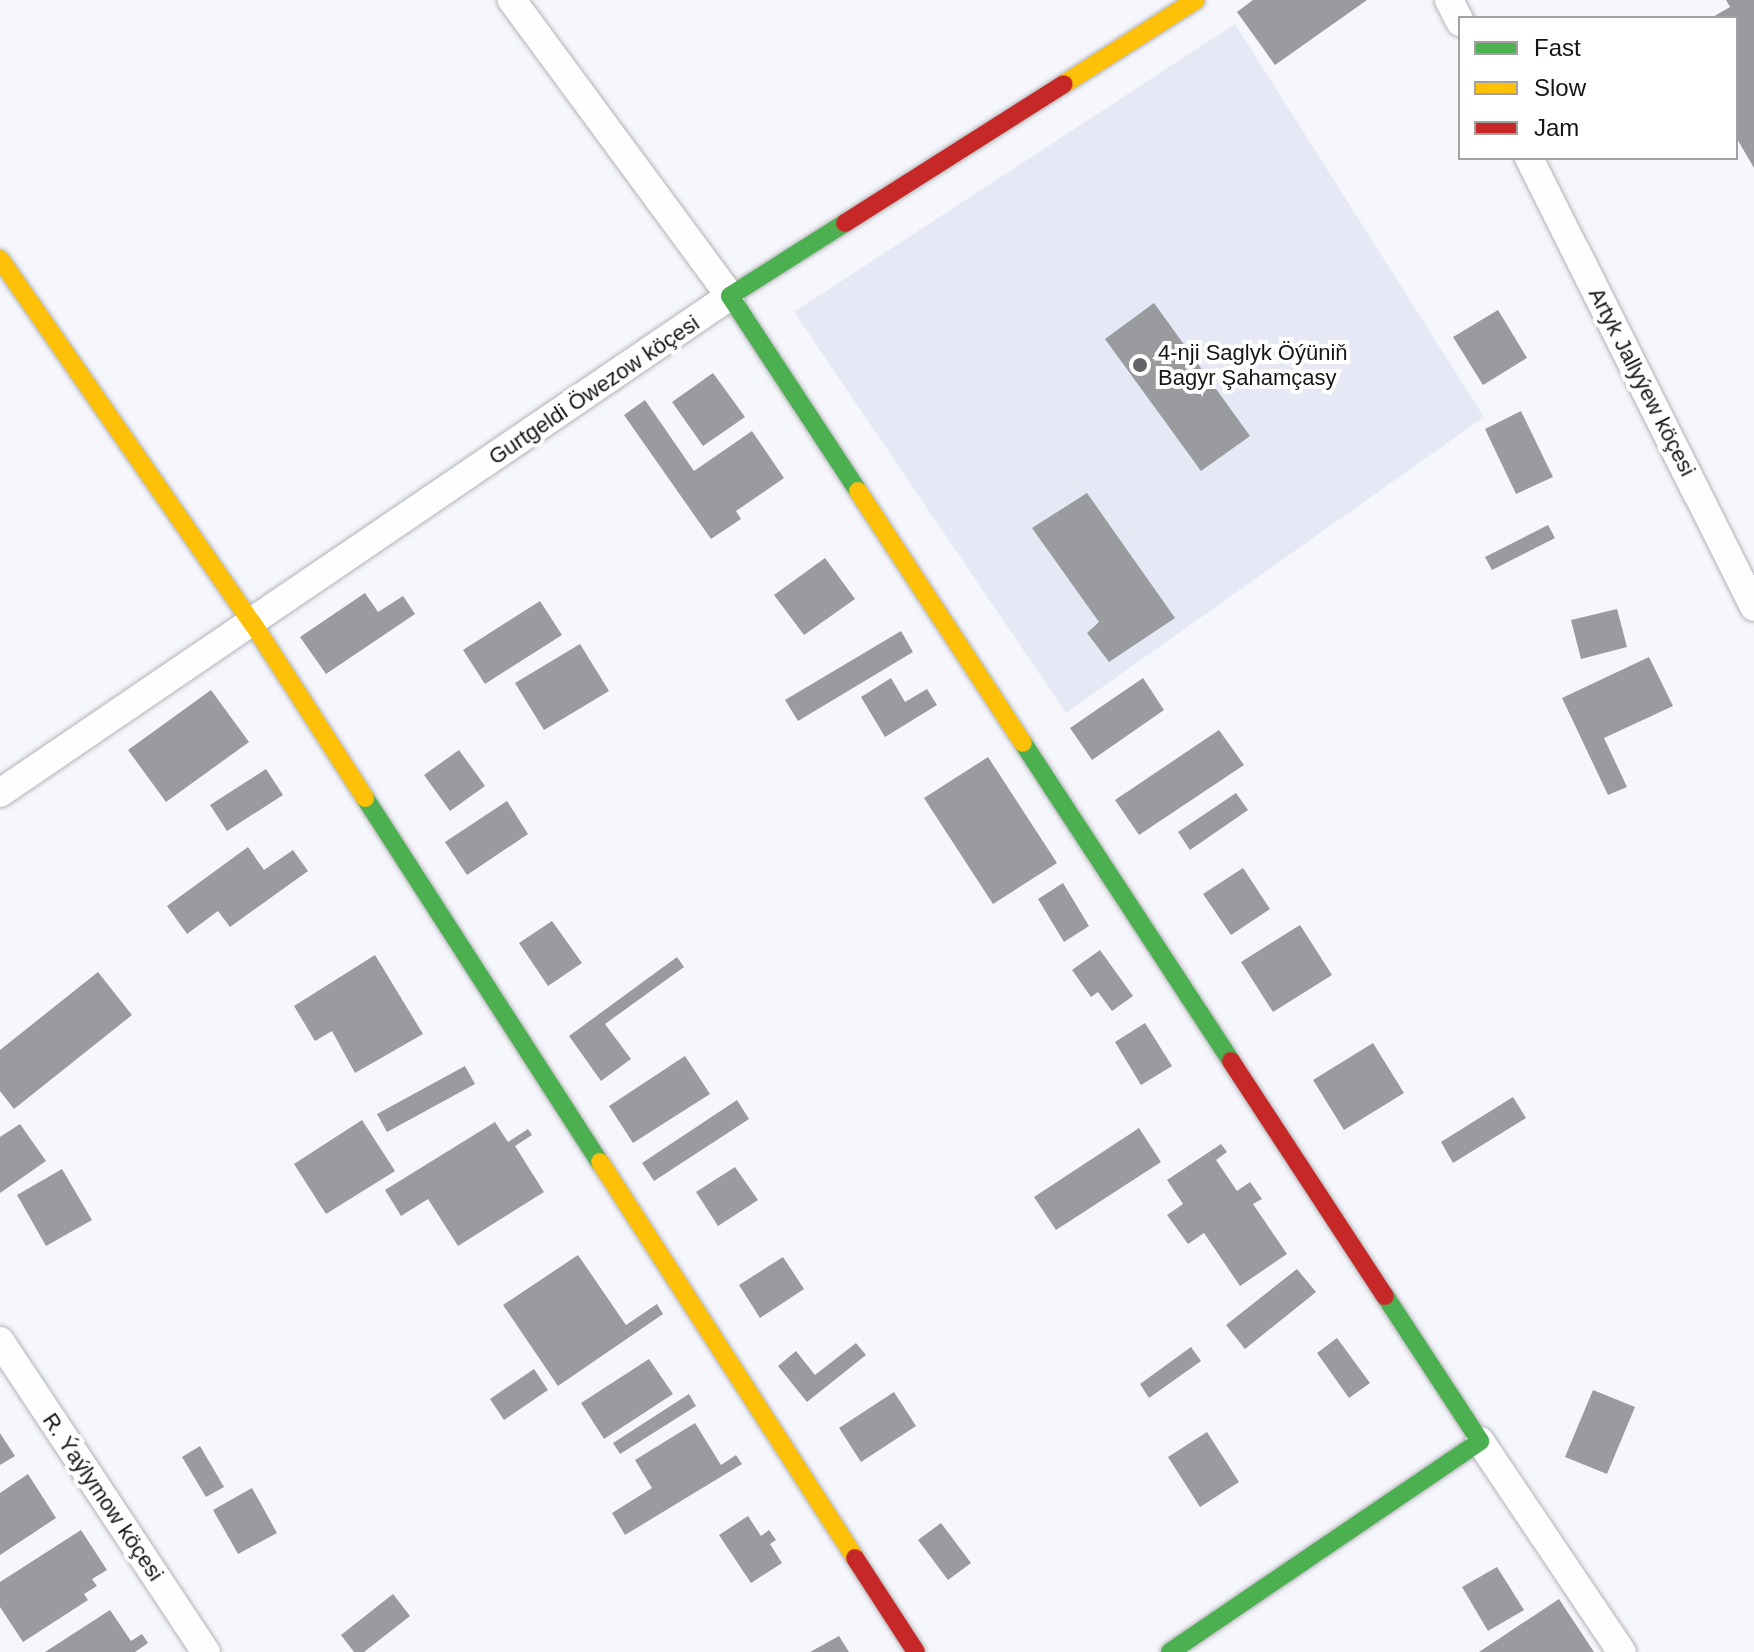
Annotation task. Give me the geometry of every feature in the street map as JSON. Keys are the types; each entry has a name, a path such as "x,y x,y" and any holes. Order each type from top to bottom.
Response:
{"street":[{"path":"512,0 730,296 1480,1441 1622,1652"},
{"name":"Gurtgeldi Öwezow köçesi","path":"0,793 253,624 730,296 1196,0"},
{"path":"1449,0 1458,18"},
{"name":"Artyk Jallyýew köçesi","path":"1530,160 1754,607"},
{"path":"0,259 253,624 916,1652"},
{"name":"R. Ýaýlymow köçesi","path":"0,1341 206,1652"},
{"path":"1170,1652 1480,1441"}],"shaded area":[{"name":"4-nji Saglyk Öýüniň Bagyr Şahamçasy","path":"1235,24 1484,417 1066,713 794,312"}],"building":[{"path":"1253,0 1367,0 1275,65 1237,12"},
{"path":"1726,0 1754,0 1754,168 1738,140 1738,16 1714,16 1730,7"},
{"path":"1154,303 1250,436 1201,471 1105,339"},
{"path":"1498,310 1527,358 1483,385 1453,337"},
{"path":"713,373 745,417 703,446 672,402"},
{"path":"645,400 694,471 752,431 784,478 736,511 741,519 711,539 624,415"},
{"path":"1521,411 1553,477 1516,494 1485,429"},
{"path":"1087,493 1175,618 1109,662 1087,633 1099,622 1032,528"},
{"path":"1548,525 1555,538 1492,570 1485,557"},
{"path":"825,558 855,599 804,635 774,595"},
{"path":"365,593 378,612 403,596 415,614 326,674 300,637"},
{"path":"540,601 562,635 485,684 463,650"},
{"path":"1617,609 1627,647 1581,659 1571,620"},
{"path":"901,631 913,652 798,721 785,700"},
{"path":"580,644 609,691 544,730 515,683"},
{"path":"1649,657 1673,706 1604,738 1627,787 1608,795 1562,698"},
{"path":"891,678 905,702 927,689 937,705 885,737 861,697"},
{"path":"1143,678 1164,710 1092,760 1070,728"},
{"path":"211,690 249,742 166,802 128,750"},
{"path":"1219,730 1244,765 1139,835 1115,800"},
{"path":"459,750 485,786 450,811 424,775"},
{"path":"988,757 1057,863 993,904 924,798"},
{"path":"266,769 283,795 227,831 210,805"},
{"path":"1236,793 1248,810 1190,850 1178,832"},
{"path":"507,801 528,834 467,875 445,842"},
{"path":"248,847 264,870 293,850 308,871 230,927 218,911 187,934 167,906"},
{"path":"1243,868 1270,909 1231,935 1203,894"},
{"path":"1063,883 1089,926 1064,942 1038,899"},
{"path":"552,921 582,963 548,986 519,943"},
{"path":"1300,925 1332,975 1273,1012 1241,962"},
{"path":"1100,950 1133,996 1112,1011 1098,992 1091,997 1072,970"},
{"path":"375,955 423,1034 355,1073 332,1031 315,1041 294,1006"},
{"path":"677,957 684,967 605,1024 631,1059 601,1081 569,1036"},
{"path":"98,972 132,1015 14,1109 0,1091 0,1050"},
{"path":"1145,1023 1172,1066 1141,1085 1115,1042"},
{"path":"1373,1043 1404,1093 1344,1130 1313,1080"},
{"path":"685,1056 710,1094 633,1143 609,1106"},
{"path":"465,1066 475,1084 387,1132 377,1114"},
{"path":"1513,1097 1526,1118 1453,1163 1441,1142"},
{"path":"737,1100 749,1119 654,1181 642,1163"},
{"path":"362,1120 395,1171 326,1214 294,1164"},
{"path":"495,1122 508,1142 528,1129 532,1135 515,1146 544,1192 458,1246 428,1199 401,1216 385,1190"},
{"path":"20,1124 46,1161 0,1193 0,1137"},
{"path":"1139,1128 1161,1162 1056,1230 1034,1197"},
{"path":"1221,1144 1227,1152 1216,1160 1237,1191 1250,1182 1262,1199 1253,1204 1287,1254 1240,1286 1204,1233 1188,1244 1167,1215 1183,1204 1167,1180"},
{"path":"735,1167 758,1200 718,1226 696,1192"},
{"path":"62,1169 92,1220 46,1246 17,1195"},
{"path":"578,1255 626,1325 657,1304 663,1314 558,1386 503,1305"},
{"path":"783,1257 804,1289 760,1318 739,1285"},
{"path":"1297,1269 1316,1292 1245,1349 1226,1325"},
{"path":"1337,1338 1370,1383 1349,1398 1317,1353"},
{"path":"856,1343 866,1355 807,1402 778,1366 796,1351 815,1375"},
{"path":"1191,1347 1201,1361 1149,1398 1140,1384"},
{"path":"649,1359 673,1394 604,1439 581,1403"},
{"path":"534,1369 548,1390 504,1420 490,1399"},
{"path":"1593,1390 1635,1407 1607,1474 1565,1457"},
{"path":"894,1392 916,1426 861,1462 839,1428"},
{"path":"689,1394 696,1406 620,1454 613,1443"},
{"path":"695,1423 721,1465 736,1455 742,1464 625,1535 612,1513 652,1488 635,1460"},
{"path":"1207,1432 1239,1482 1200,1507 1168,1457"},
{"path":"0,1433 15,1456 0,1465"},
{"path":"200,1446 224,1487 206,1497 182,1457"},
{"path":"28,1474 56,1518 0,1555 0,1493"},
{"path":"252,1488 277,1533 238,1554 213,1510"},
{"path":"748,1516 761,1536 769,1530 776,1540 770,1544 782,1563 751,1583 719,1535"},
{"path":"941,1523 971,1563 948,1580 918,1540"},
{"path":"81,1530 107,1570 92,1579 97,1586 84,1594 88,1600 23,1642 0,1607 0,1582"},
{"path":"1497,1567 1524,1610 1488,1631 1462,1587"},
{"path":"393,1594 410,1616 364,1652 354,1652 341,1635"},
{"path":"1559,1599 1594,1652 1479,1652"},
{"path":"110,1610 131,1641 142,1634 148,1643 135,1652 45,1652"},
{"path":"839,1636 849,1652 810,1652"}],"traffic: fast":[{"path":"845,223 730,296 858,491"},
{"path":"1023,743 1231,1061"},
{"path":"365,798 600,1162"},
{"path":"1170,1652 1480,1441 1385,1296"}],"traffic: slow":[{"path":"1064,84 1196,0"},
{"path":"0,259 253,624 365,798"},
{"path":"858,491 1023,743"},
{"path":"600,1162 855,1558"}],"traffic: jam":[{"path":"845,223 1064,84"},
{"path":"1231,1061 1385,1296"},
{"path":"855,1558 916,1652"}],"place":[{"name":"4-nji Saglyk Öýüniň Bagyr Şahamçasy","path":"1140,365"}]}
